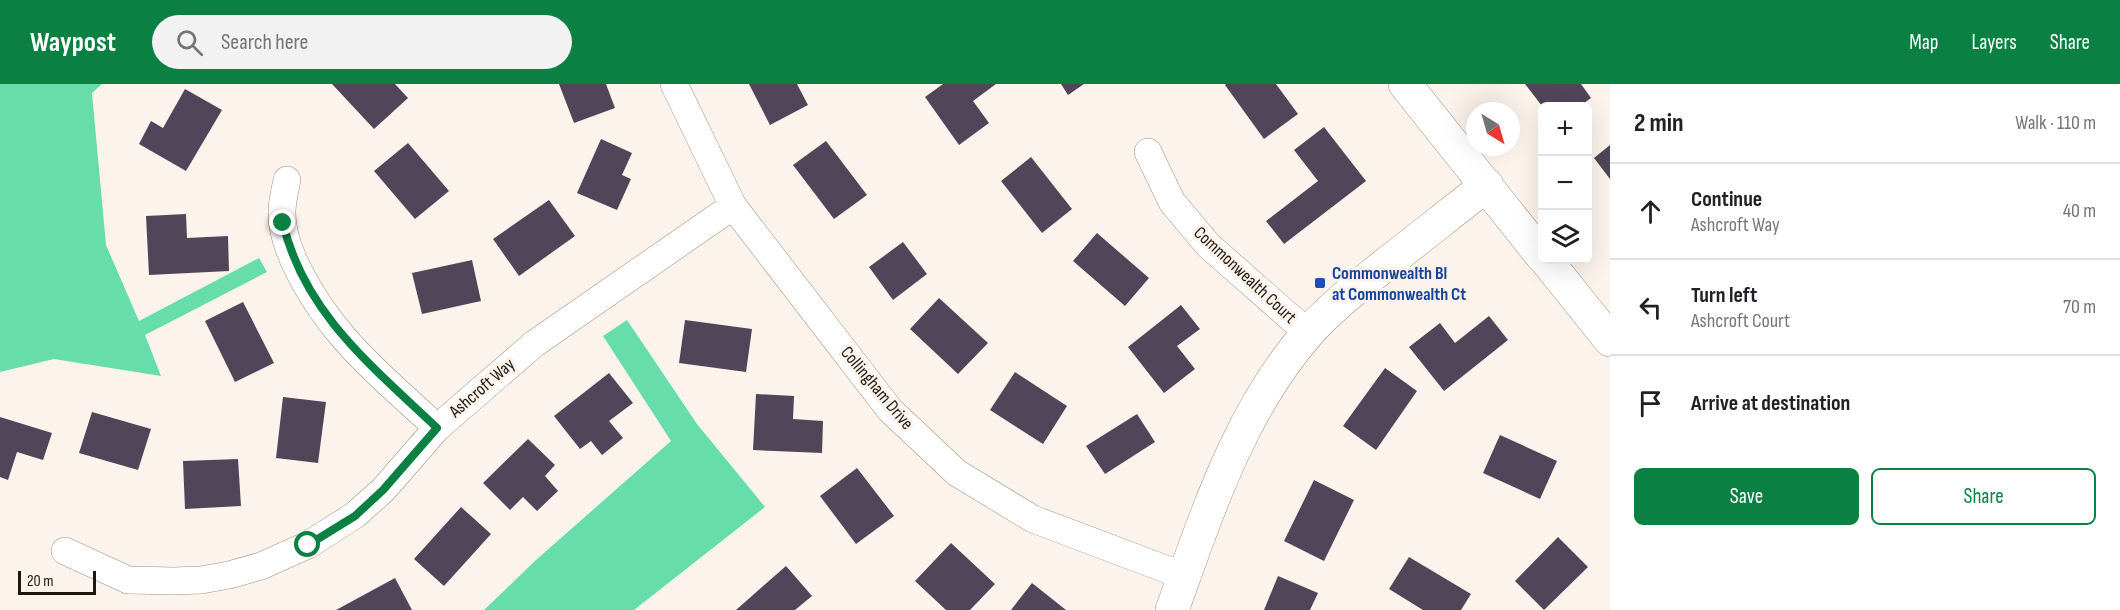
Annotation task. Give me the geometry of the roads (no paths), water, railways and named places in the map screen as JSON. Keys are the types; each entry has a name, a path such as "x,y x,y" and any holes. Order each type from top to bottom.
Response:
{"street":[{"name":"Collingham Drive","path":"674,84 733,206 890,410 957,473 1033,519 1184,576"},
{"path":"1405,84 1538,250"},
{"name":"Commonwealth Court","path":"1148,153 1172,202 1208,245 1308,333"},
{"path":"286,180 282,211 283,223 293,258 312,293 344,338 437,428"},
{"path":"1172,610 1225,468 1280,371 1308,333 1345,297 1486,185"},
{"name":"Ashcroft Way","path":"65,551 128,580 143,582 201,580 229,575 261,566 308,545 355,516 383,490 437,428 534,344 733,206"},
{"path":"1549,264 1610,340"}],"place":[{"name":"Commonwealth Bl at Commonwealth Ct","path":"1320,283"}]}
